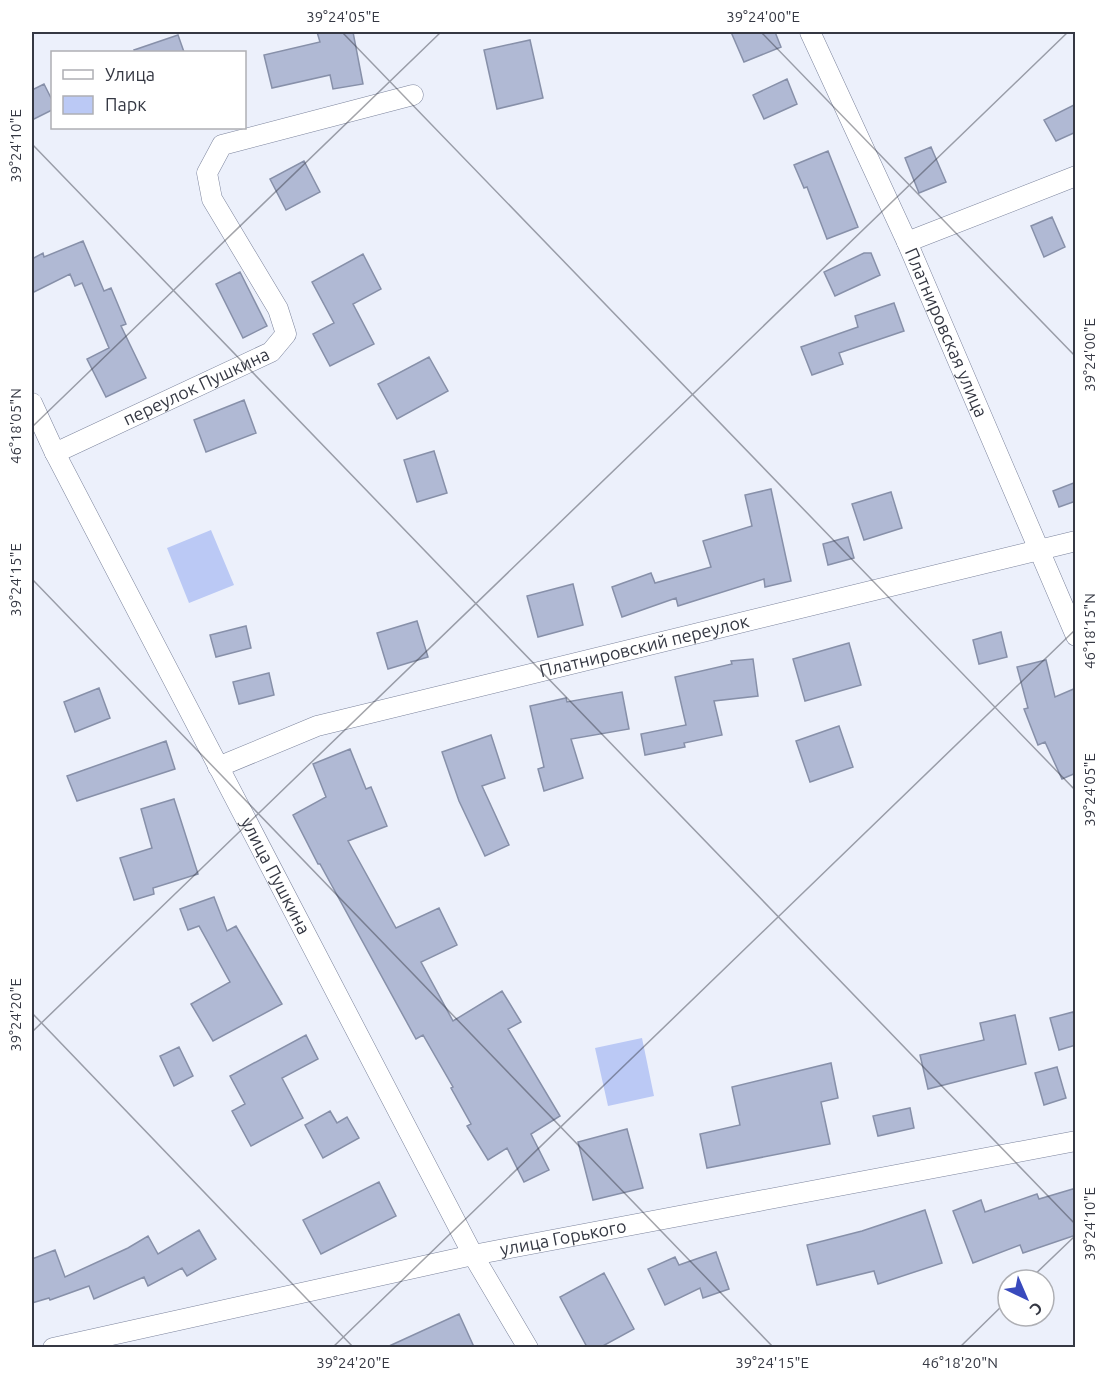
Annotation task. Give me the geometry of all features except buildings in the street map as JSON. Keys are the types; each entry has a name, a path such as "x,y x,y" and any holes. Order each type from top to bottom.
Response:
{"street":[{"name":"Платнировская улица","path":"810,32 907,242 1076,636"},
{"name":"переулок Пушкина","path":"55,453 271,352 286,334 279,309 212,199 207,173 222,145 413,95"},
{"path":"907,242 1076,176"},
{"name":"улица Пушкина","path":"32,403 55,453 473,1255 528,1347"},
{"name":"Платнировский переулок","path":"218,767 317,726 1076,541"},
{"name":"улица Горького","path":"53,1347 473,1255 1076,1140"}],"green space":[{"path":"211,530 234,585 189,603 167,548"},
{"path":"642,1038 654,1096 608,1106 595,1048"}]}
